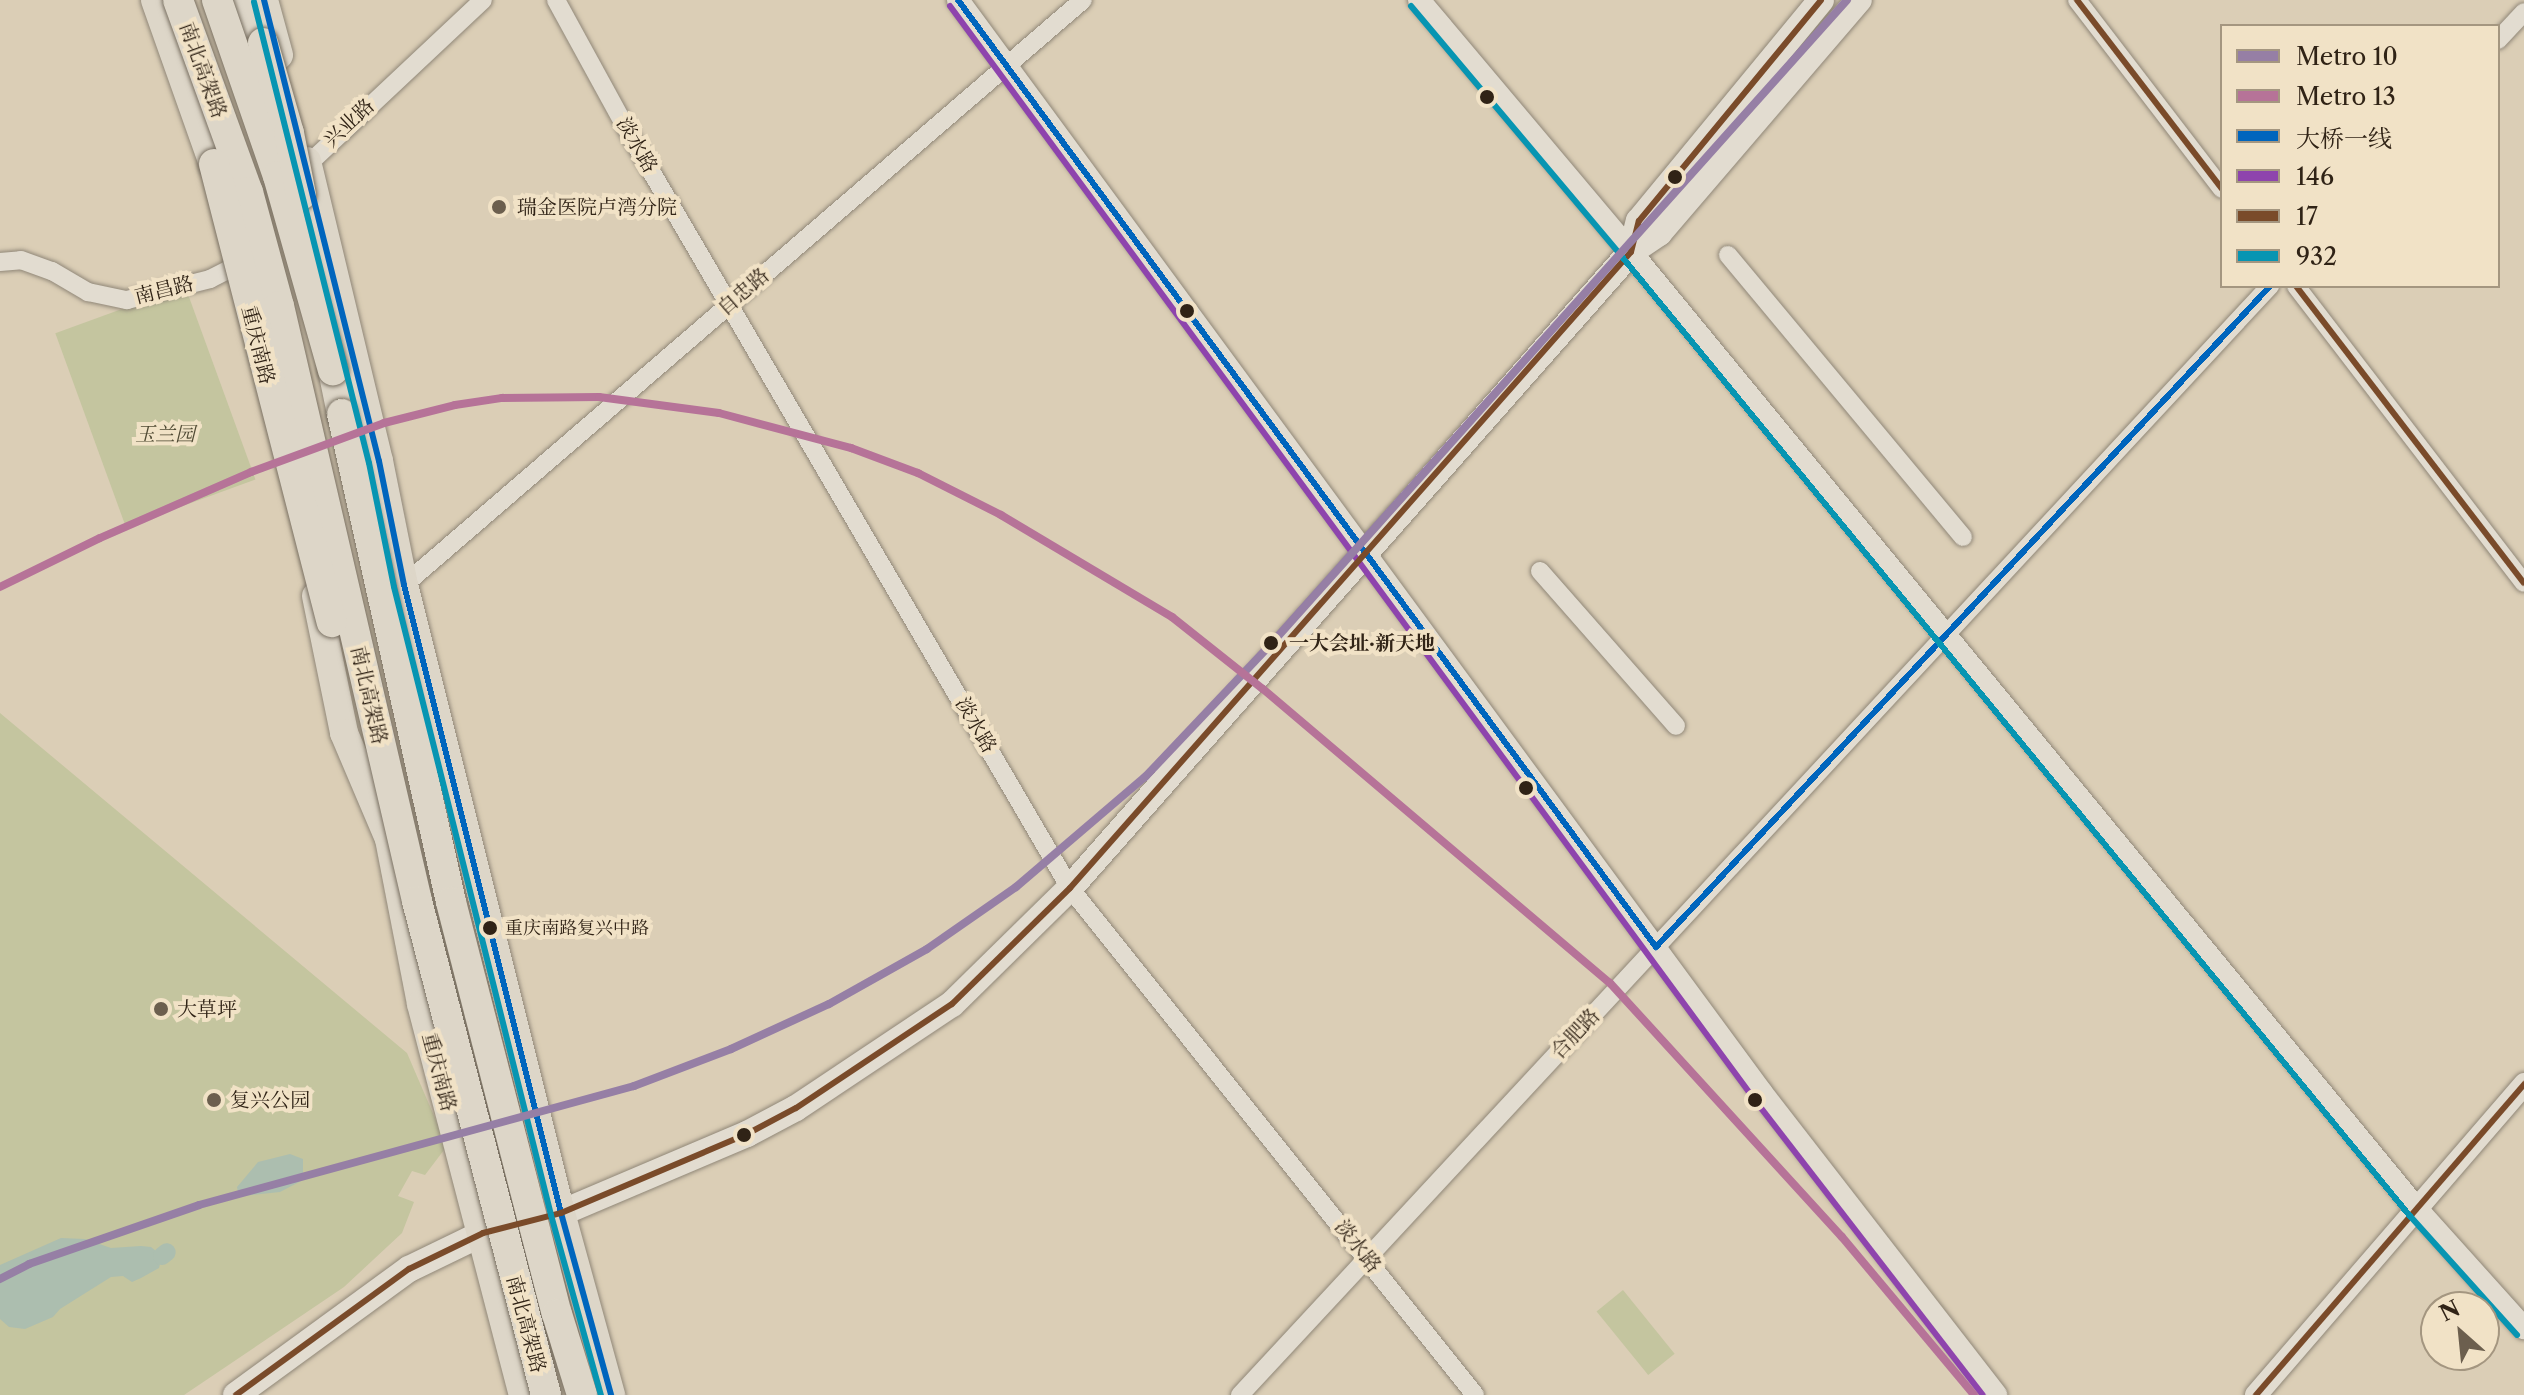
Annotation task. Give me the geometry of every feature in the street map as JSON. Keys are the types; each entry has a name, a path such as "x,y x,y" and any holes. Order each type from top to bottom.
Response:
{"highway":[{"path":"156,0 214,164 348,681 395,836"},
{"name":"南北高架路","path":"178,0 248,192 271,278 395,836 546,1395"},
{"name":"南北高架路","path":"217,0 278,176 333,370 451,902 557,1314 582,1395"},
{"path":"246,0 289,133 333,370"}],"main road":[{"name":"重庆南路","path":"141,0 245,254 325,523 354,665 395,836 421,1004 523,1395"},
{"name":"重庆南路","path":"171,0 210,104 245,254 344,733 395,836"},
{"path":"227,0 271,100 307,162"},
{"path":"264,0 307,162 379,461 404,585 561,1213 611,1395"},
{"path":"1631,252 1639,221 1821,0"},
{"path":"236,1395 409,1269 483,1233 561,1213 747,1134 796,1108 952,1004 1070,888 1631,252 1659,233 1859,0"},
{"path":"339,701 354,665"}],"street":[{"name":"兴业路","path":"245,254 307,162 483,0"},
{"name":"淡水路","path":"556,0 631,137 731,302 1070,888 1475,1395"},
{"path":"958,0 1367,551 1762,1093 1996,1395"},
{"name":"自忠路","path":"404,585 1083,0"},
{"path":"1419,0 1631,252 2418,1210 2524,1328"},
{"path":"2077,0 2220,186"},
{"path":"2500,38 2524,12"},
{"name":"南昌路","path":"0,262 21,260 52,271 88,292 127,300 210,279 245,254"},
{"path":"1728,255 1963,537"},
{"name":"合肥路","path":"1240,1395 2268,288"},
{"path":"2298,288 2524,583"},
{"path":"1540,571 1676,726"},
{"path":"2256,1395 2524,1084"}],"green space":[{"name":"玉兰园","path":"185,286 255,480 126,527 55,333"},
{"name":"复兴公园","path":"0,713 407,1053 447,1146 425,1175 412,1171 398,1196 414,1202 402,1233 344,1287 184,1395 0,1395"},
{"path":"1623,1290 1675,1354 1648,1375 1597,1311"}],"shaded area":[{"path":"290,1154 303,1159 303,1180 280,1192 243,1196 238,1192 237,1187 258,1162"},
{"path":"61,1238 85,1239 111,1248 151,1247 162,1256 159,1268 141,1278 132,1282 123,1276 111,1277 60,1309 53,1317 25,1329 9,1327 0,1319 0,1265"}],"waterway":[{"path":"162,1256 167,1252"}],"metro line":[{"name":"10","path":"0,1279 29,1264 199,1205 634,1086 731,1049 829,1004 927,949 1016,887 1145,777 1271,644 1847,0"},
{"name":"13","path":"0,587 100,538 251,472 384,423 455,405 502,398 599,397 719,413 851,448 918,473 1001,515 1172,617 1263,689 1610,983 1842,1237 1974,1395"}],"transit line":[{"name":"大桥一线","path":"264,0 379,461 404,585 561,1213 611,1395"},
{"name":"大桥一线","path":"958,0 1656,947 2268,288"},
{"name":"17","path":"236,1395 409,1269 483,1233 561,1213 747,1134 796,1108 952,1004 1070,888 1631,252 1639,221 1821,0"},
{"name":"17","path":"2077,0 2220,186"},
{"name":"932","path":"254,2 369,463 394,587 551,1215 601,1395"},
{"name":"146","path":"950,6 1754,1099 1983,1395"},
{"name":"932","path":"1411,6 1623,258 2410,1216 2517,1335"},
{"name":"17","path":"2298,288 2524,583"},
{"name":"17","path":"2256,1395 2524,1084"}],"place":[{"name":"瑞金医院卢湾分院","path":"499,207"},
{"name":"一大会址·新天地","path":"1271,643"},
{"name":"重庆南路复兴中路","path":"490,928"},
{"name":"大草坪","path":"161,1009"},
{"name":"复兴公园","path":"214,1100"}]}
